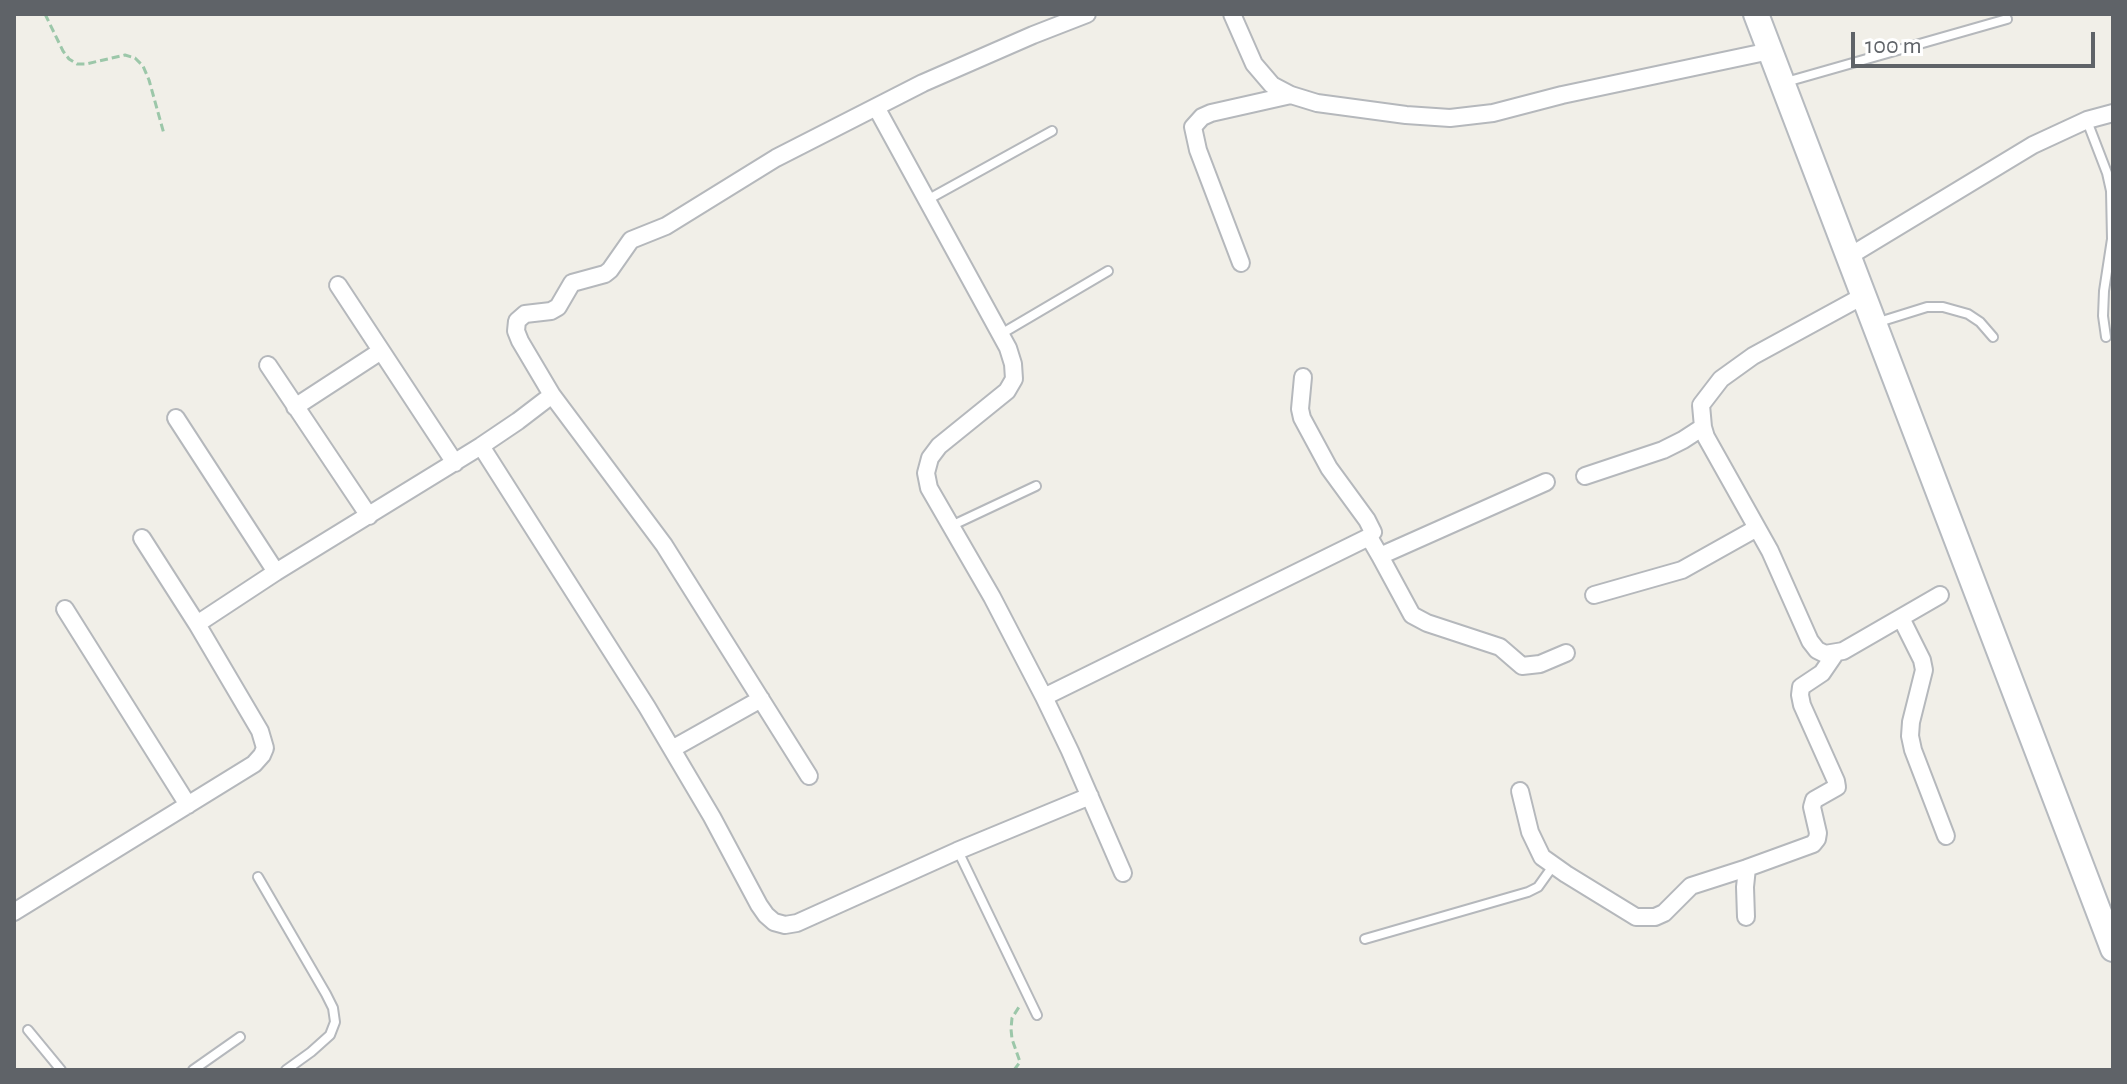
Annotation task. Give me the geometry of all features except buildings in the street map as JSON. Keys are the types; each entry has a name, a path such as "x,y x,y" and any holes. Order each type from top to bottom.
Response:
{"street":[{"path":"809,776 664,545 552,395 520,341 516,331 517,321 525,314 551,311 558,307 572,283 605,274 631,240 666,226 776,158 923,83 1087,14"},
{"path":"1232,14 1254,64 1272,85 1317,103 1406,115 1450,118 1493,113 1562,95 1770,51"},
{"path":"1756,14 2113,949"},
{"path":"1241,263 1198,150 1193,127 1211,113 1291,95"},
{"path":"876,107 1008,348 1013,364 1014,379 1007,391 939,446 930,458 926,473 929,488 992,597 1044,697 1123,873"},
{"path":"1848,257 2033,145 2087,120 2113,113"},
{"path":"338,285 455,463"},
{"path":"1863,296 1753,356 1721,379 1701,405 1703,427 1782,573 1810,641 1817,650 1825,654 1843,651 1940,595"},
{"path":"295,407 381,351"},
{"path":"268,365 369,516"},
{"path":"1044,697 1369,537 1373,532 1367,520 1329,468 1302,418 1303,377"},
{"path":"197,624 455,463 552,395"},
{"path":"176,418 276,572"},
{"path":"1585,476 1663,450 1703,427"},
{"path":"481,446 605,638 712,817 759,905 774,922 785,925 797,923 957,851 1090,796"},
{"path":"1380,556 1546,482"},
{"path":"1594,595 1682,570 1757,528"},
{"path":"1369,537 1412,615 1500,647 1522,666 1540,664 1566,653"},
{"path":"14,912 254,764 265,748 260,731 142,538"},
{"path":"65,609 188,805"},
{"path":"1901,618 1924,670 1910,736 1946,836"},
{"path":"1520,791 1534,843 1542,857 1636,917 1655,917 1664,913 1691,886 1813,844 1817,839 1812,807 1814,800 1837,787 1802,705 1801,687 1822,673 1835,654"},
{"path":"672,749 761,699"},
{"path":"1746,917 1747,868"}],"lane":[{"path":"1782,84 2007,19"},
{"path":"2087,120 2111,191 2112,239 2103,316 2106,337"},
{"path":"927,200 1052,131"},
{"path":"1000,334 1108,271"},
{"path":"1874,323 1927,307 1943,307 1968,314 1993,337"},
{"path":"951,526 1036,486"},
{"path":"957,851 1037,1015"},
{"path":"1365,939 1528,892 1538,887 1553,866"},
{"path":"258,877 333,1008 335,1022 330,1035 286,1070"},
{"path":"28,1030 61,1070"},
{"path":"193,1070 240,1037"}],"path":[{"path":"45,14 63,51 77,64 125,55 135,58 143,66 164,134"},
{"path":"1014,1070 1020,1062 1012,1039 1012,1018 1026,993"}]}
